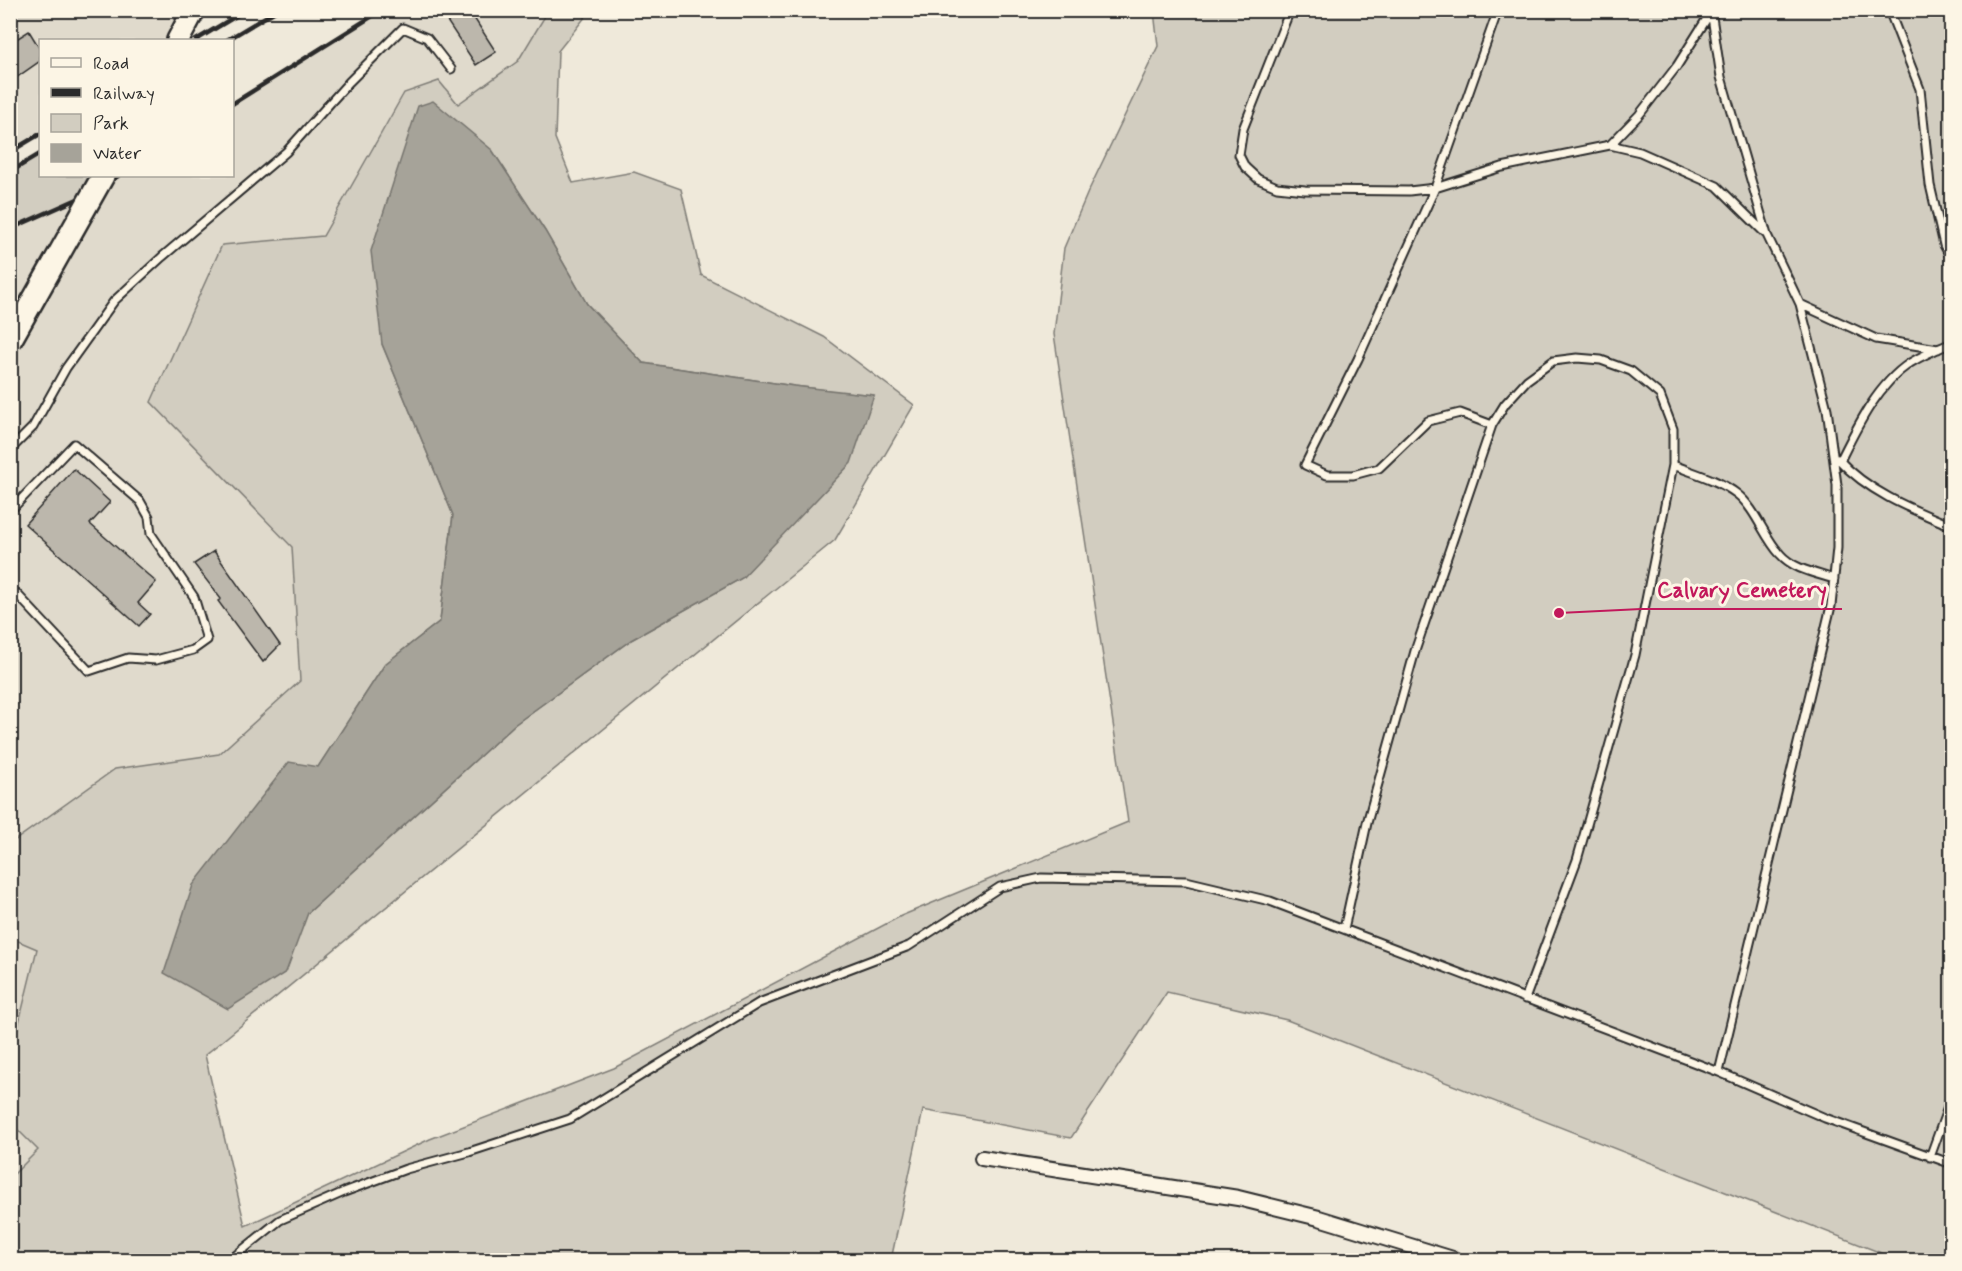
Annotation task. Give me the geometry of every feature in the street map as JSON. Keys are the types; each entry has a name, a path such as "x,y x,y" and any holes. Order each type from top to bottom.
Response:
{"main road":[{"path":"179,39 194,10"},
{"path":"10,341 101,177"}],"street":[{"path":"982,1158 1238,1198 1319,1218 1456,1260"}],"lane":[{"path":"1290,10 1243,129 1239,155 1245,167 1258,179 1277,187 1305,190 1409,191 1435,188 1502,167 1610,145 1640,152 1717,186 1767,235"},
{"path":"1492,425 1460,413 1428,421 1379,468 1353,474 1327,475 1305,465 1358,359 1435,188 1498,10"},
{"path":"1889,10 1920,89 1930,185 1944,245 1952,260"},
{"path":"1610,145 1639,116 1677,66 1711,11"},
{"path":"1711,11 1721,77 1767,235 1800,304 1827,409 1837,485 1837,548 1831,606 1719,1072"},
{"path":"10,450 33,427 66,368 114,301 162,257 286,152 349,82 403,28 427,38 451,69"},
{"path":"1800,304 1876,339 1938,349"},
{"path":"1840,461 1861,418 1891,380 1908,364 1952,343"},
{"path":"1344,929 1367,823 1415,651 1492,425 1505,404 1527,380 1553,361 1577,358 1601,360 1631,371 1660,395 1673,429 1673,465 1632,667 1576,860 1525,999"},
{"path":"10,511 74,444 140,501 149,517 151,534 194,597 207,640 193,650 156,660 128,658 89,671 16,593 10,591"},
{"path":"1833,453 1853,476 1906,507 1952,526"},
{"path":"1673,465 1738,494 1759,520 1779,554 1797,567 1834,579"},
{"path":"230,1260 280,1221 344,1192 406,1169 469,1152 570,1119 759,1003 909,946 1000,887 1041,878 1186,880 1270,902 1719,1072 1825,1118 1952,1164"},
{"path":"1930,1157 1952,1090"}],"shaded area":[{"path":"11,11 194,11 179,39 39,39 39,136 11,153"},
{"path":"382,11 548,11 518,61 458,104 404,93 323,236 222,245 151,402 292,547 300,681 219,754 115,769 11,844 10,229 91,193 116,177 234,177 234,103"},
{"path":"11,938 37,949 11,1055"},
{"path":"10,1123 38,1150 11,1177 10,1176"}],"green space":[{"path":"548,11 590,11 558,51 555,138 573,183 634,172 681,189 701,275 824,337 914,405 835,540 205,1055 245,1226 430,1139 614,1068 901,916 1128,822 1054,334 1064,248 1088,192 1158,46 1154,11 1951,11 1951,1260 1899,1260 1287,1020 1167,992 1071,1138 923,1110 891,1260 11,1260 11,1177 38,1150 11,1123 11,1055 37,949 11,938 10,844 115,769 219,754 300,681 292,547 151,402 222,245 323,236 404,93 439,81 458,104 518,61","holes":["492,150 545,231 587,304 643,363 874,396 742,578 631,640 514,725 308,913 318,767 385,664 440,621 453,515 382,344"]},
{"path":"39,155 39,177 100,177 91,193 11,229 10,172"}],"water":[{"path":"433,101 492,150 545,231 587,304 643,363 794,386 874,395 851,463 742,578 631,640 514,725 308,913 286,972 228,1009 164,973 193,885 289,762 318,767 385,664 440,621 453,515 382,344 371,251 418,106"}],"building":[{"path":"462,10 469,10 496,52 476,65 447,21"},
{"path":"29,31 39,47 39,62 10,82 10,43"},
{"path":"74,469 110,502 90,524 156,582 138,603 150,614 139,626 25,524"},
{"path":"214,551 280,645 263,662 218,601 221,599 194,564"}],"railway":[{"path":"198,39 246,10"},
{"path":"229,39 277,10"},
{"path":"234,103 382,10"},
{"path":"10,152 39,135"},
{"path":"10,172 39,155"},
{"path":"10,229 91,193 116,177"}],"place":[{"name":"Calvary Cemetery","path":"1559,613"}]}
